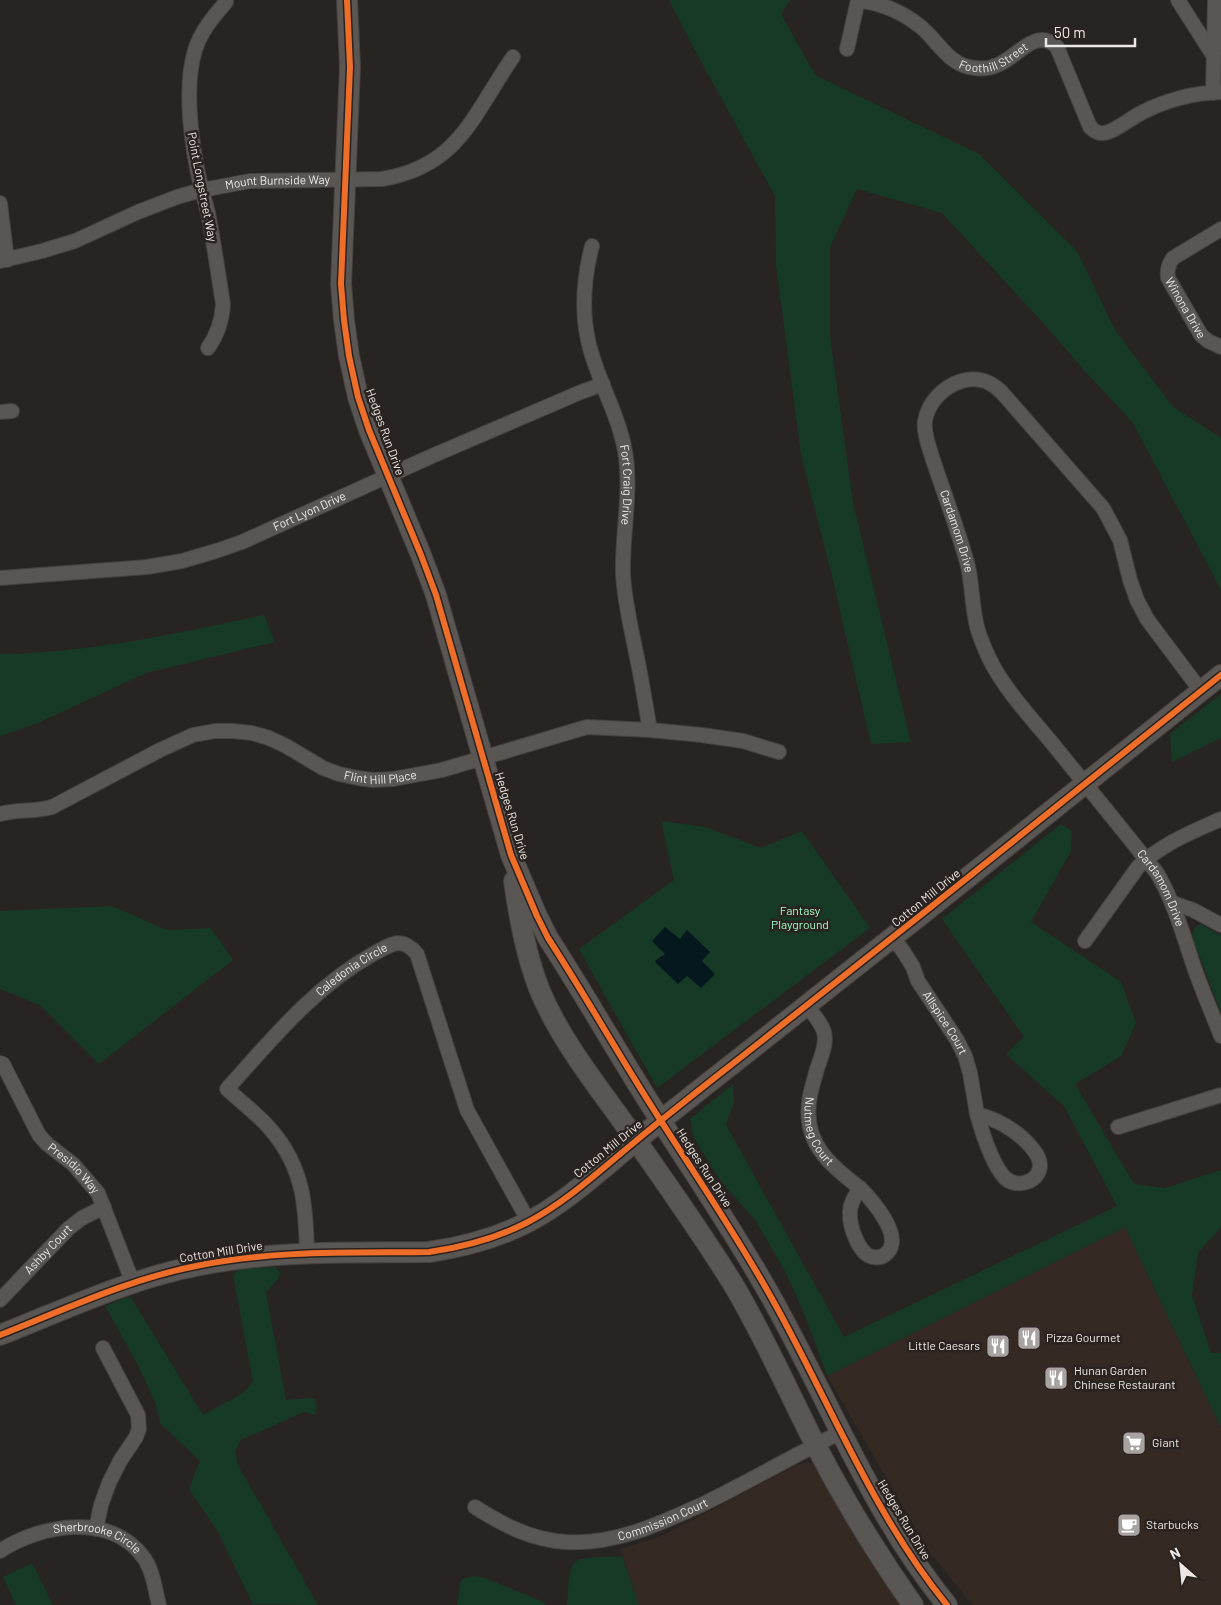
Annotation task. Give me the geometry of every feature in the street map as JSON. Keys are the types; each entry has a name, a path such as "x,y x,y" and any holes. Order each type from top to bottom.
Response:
{"street":[{"name":"Hedges Run Drive","path":"347,0 350,67 341,284 349,356 358,397 369,430 436,595 511,855 548,938 660,1121 771,1296 841,1432 886,1514 919,1568 947,1605"},
{"name":"Foothill Street","path":"847,49 858,0 880,4 905,16 935,40 947,55 965,66 987,68 999,65 1031,43 1038,40 1046,40 1052,42 1057,47 1090,127 1096,132 1103,133 1109,132 1142,112 1164,103 1187,96 1217,92"},
{"path":"1178,0 1214,54"},
{"path":"1215,0 1214,54 1217,92"},
{"name":"Point Longstreet Way","path":"208,348 219,330 223,304 207,211 195,158 191,124 191,66 195,49 201,36 210,21 226,2"},
{"name":"Mount Burnside Way","path":"4,261 42,252 176,197 202,190 250,181 382,179 400,176 417,170 438,158 460,139 513,57"},
{"path":"0,203 4,261"},
{"name":"Winona Drive","path":"1221,229 1173,258 1168,264 1167,271 1168,278 1201,335 1208,341 1221,347"},
{"name":"Fort Craig Drive","path":"592,246 584,290 584,312 588,340 625,450 628,497 623,546 623,574 626,602 650,730"},
{"name":"Cardamom Drive","path":"1200,691 1147,619 1137,600 1130,580 1120,540 1103,508 1051,448 998,388 992,384 974,379 960,382 940,394 932,403 925,422 930,450 968,566 976,623 989,659 1001,678 1157,873 1173,903 1221,1036"},
{"name":"Fort Lyon Drive","path":"0,578 147,567 216,551 242,542 389,476 603,384"},
{"name":"Cotton Mill Drive","path":"0,1335 133,1283 169,1272 238,1259 307,1254 428,1252 443,1250 483,1240 529,1222 558,1204 660,1121 1086,785 1221,675"},
{"name":"Flint Hill Place","path":"0,814 52,807 160,750 193,735 215,731 233,730 269,738 323,768 358,778 393,779 442,770 587,727 650,730 744,741 779,752"},
{"path":"1085,941 1138,867 1146,859 1158,850 1221,818"},
{"name":"Hedges Run Drive","path":"511,855 528,955 552,1018 567,1044 702,1237 748,1310 815,1445 866,1536 913,1605"},
{"path":"1173,903 1193,910 1221,925"},
{"name":"Allspice Court","path":"893,938 903,950 913,967 918,981 957,1040 965,1056 970,1073 976,1114 993,1158 1006,1178 1017,1184 1034,1179 1040,1167 1039,1160 1025,1140 999,1122 976,1114"},
{"name":"Caledonia Circle","path":"307,1254 304,1199 296,1172 289,1157 270,1129 227,1088 313,997 363,960 390,945 398,943 412,948 417,954 467,1110 529,1222"},
{"name":"Nutmeg Court","path":"807,1006 820,1024 824,1032 825,1042 808,1105 812,1134 826,1160 860,1188"},
{"name":"Presidio Way","path":"0,1062 39,1135 72,1164 90,1182 98,1194 133,1283"},
{"path":"1118,1127 1221,1096"},
{"name":"Ashby Court","path":"0,1300 69,1228 82,1218 104,1207"},
{"path":"702,1237 725,1222"},
{"path":"96,1529 101,1505 109,1482 139,1429 138,1415 103,1348"},
{"name":"Commission Court","path":"475,1507 495,1520 534,1536 567,1542 608,1540 634,1533 676,1516 723,1494 841,1432"},
{"name":"Sherbrooke Circle","path":"0,1551 24,1538 44,1532 72,1528 96,1529 109,1532 131,1544 143,1557 154,1581 159,1605"}],"shaded area":[{"path":"665,927 680,939 687,930 710,952 702,961 715,974 701,988 687,976 678,984 656,963 655,961 665,954 652,941"},
{"path":"1125,1227 1221,1428 1221,1605 973,1605 931,1554 827,1376"},
{"path":"808,1462 818,1468 904,1605 639,1605 620,1549 662,1536 797,1465"}],"green space":[{"path":"669,0 790,0 781,14 815,75 979,154 1077,251 1115,330 1173,407 1221,438 1221,590 1133,423 1045,325 942,213 857,189 830,247 830,336 853,503 911,742 871,744 832,576 801,455 776,265 775,196"},
{"path":"264,615 275,642 146,673 38,723 0,736 0,654 33,653 100,646"},
{"path":"1221,694 1221,738 1172,762 1170,734"},
{"name":"Fantasy Playground","path":"661,821 705,827 761,848 802,831 870,928 657,1088 579,949 674,880"},
{"path":"1061,824 1072,831 1071,851 1031,922 1121,982 1136,1023 1121,1056 1075,1084 1134,1184 1165,1188 1221,1170 1221,1227 1198,1253 1192,1295 1211,1353 1221,1353 1221,1428 1125,1227 827,1376 806,1318 787,1275 756,1221 719,1179 693,1136 690,1119 733,1084 734,1102 726,1125 844,1337 1117,1206 1064,1106 1006,1054 1024,1037 942,919"},
{"path":"112,906 167,930 211,928 233,960 99,1064 40,1005 0,989 0,911"},
{"path":"1201,924 1221,936 1221,1013 1192,936 1195,927"},
{"path":"275,1267 280,1272 277,1280 266,1292 286,1400 315,1399 317,1407 315,1415 304,1412 241,1440 235,1451 238,1465 318,1605 253,1604 218,1532 189,1489 200,1461 160,1423 157,1407 138,1365 105,1306 130,1296 203,1415 243,1393 253,1382 233,1275 239,1269"},
{"path":"622,1556 639,1605 567,1605 570,1575 575,1562 590,1558"},
{"path":"32,1563 53,1605 16,1605 3,1577"},
{"path":"471,1576 482,1577 544,1602 546,1605 457,1605 461,1580"}],"cycle path":[{"path":"347,0 350,67 341,284 349,356 358,397 369,430 436,595 511,855 548,938 745,1252 792,1336 853,1455 896,1533 920,1570 947,1605"},
{"path":"0,1335 124,1286 201,1265 229,1260 286,1255 429,1252 480,1241 528,1222 581,1186 1221,675"}],"place":[{"name":"Pizza Gourmet","path":"1029,1338"},
{"name":"Little Caesars","path":"998,1346"},
{"name":"Hunan Garden Chinese Restaurant","path":"1056,1378"},
{"name":"Giant","path":"1134,1443"},
{"name":"Starbucks","path":"1129,1525"}]}
